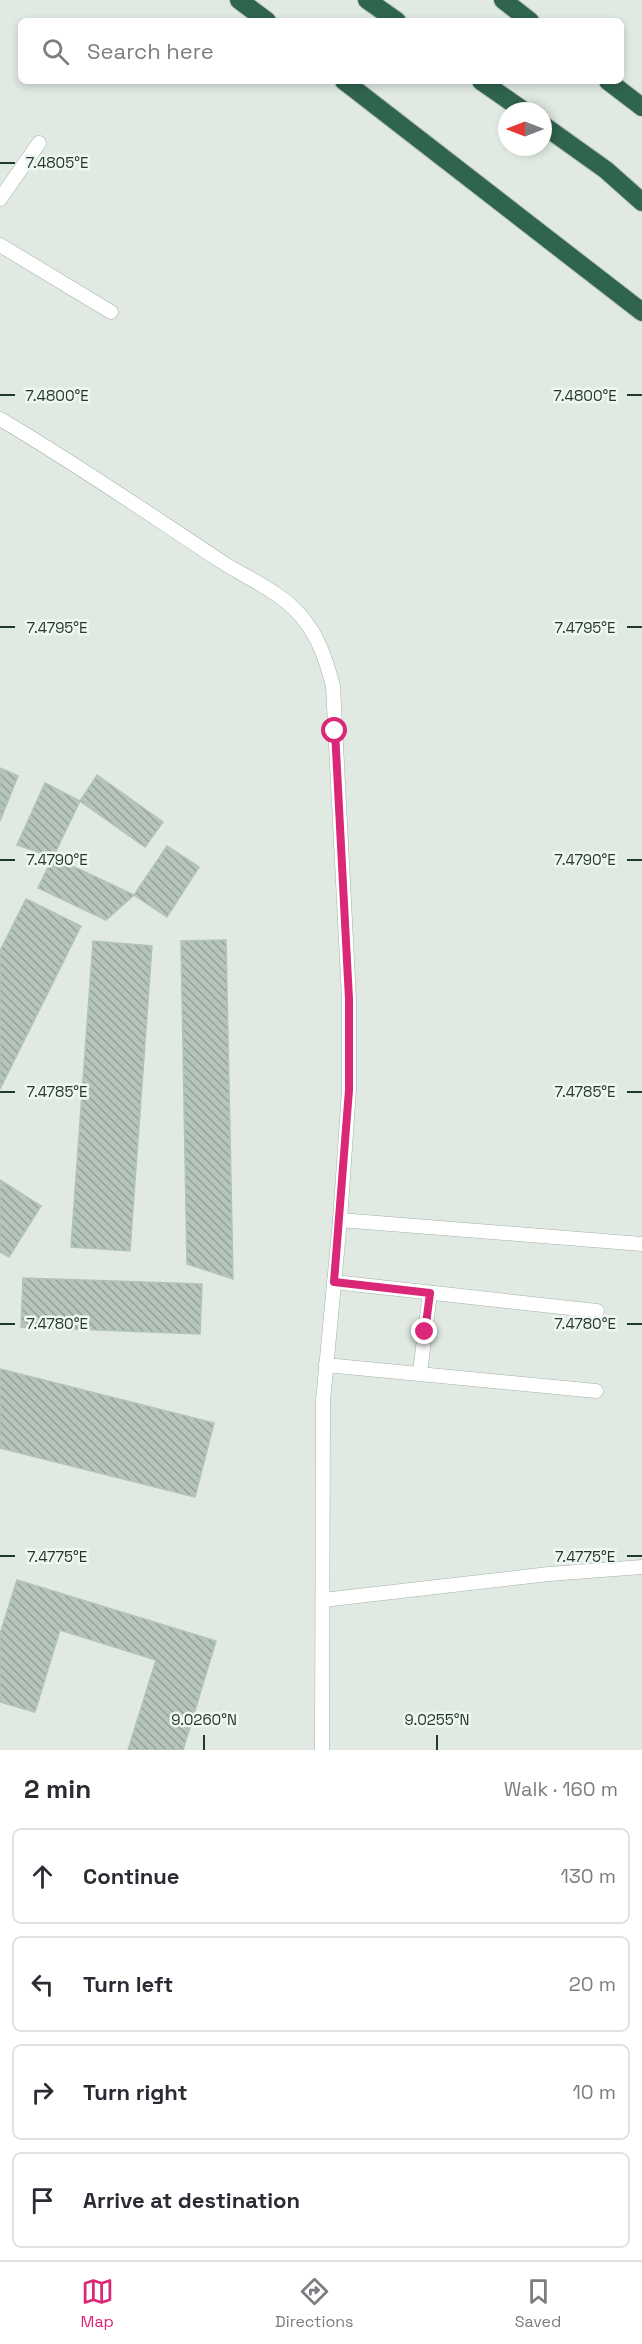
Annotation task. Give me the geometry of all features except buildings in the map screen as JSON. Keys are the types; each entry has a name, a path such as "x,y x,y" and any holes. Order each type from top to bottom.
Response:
{"highway":[{"path":"239,0 263,18"},
{"path":"367,0 393,18"},
{"path":"503,0 526,18"},
{"path":"348,84 642,312"},
{"path":"485,84 511,102"},
{"path":"612,84 642,107"},
{"path":"552,131 606,170 642,202"}],"lane":[{"path":"0,199 39,143"},
{"path":"0,245 111,312"},
{"path":"0,419 39,442 226,565 278,595 300,614 315,633 333,686 349,999 349,1090 323,1413 322,1750"},
{"path":"340,1220 642,1244"},
{"path":"334,1282 597,1311"},
{"path":"420,1372 430,1293"},
{"path":"326,1365 420,1372 596,1391"},
{"path":"324,1600 549,1574 642,1567"}],"route":[{"path":"335,731 349,999 349,1090 334,1282 430,1293 425,1332"}]}
